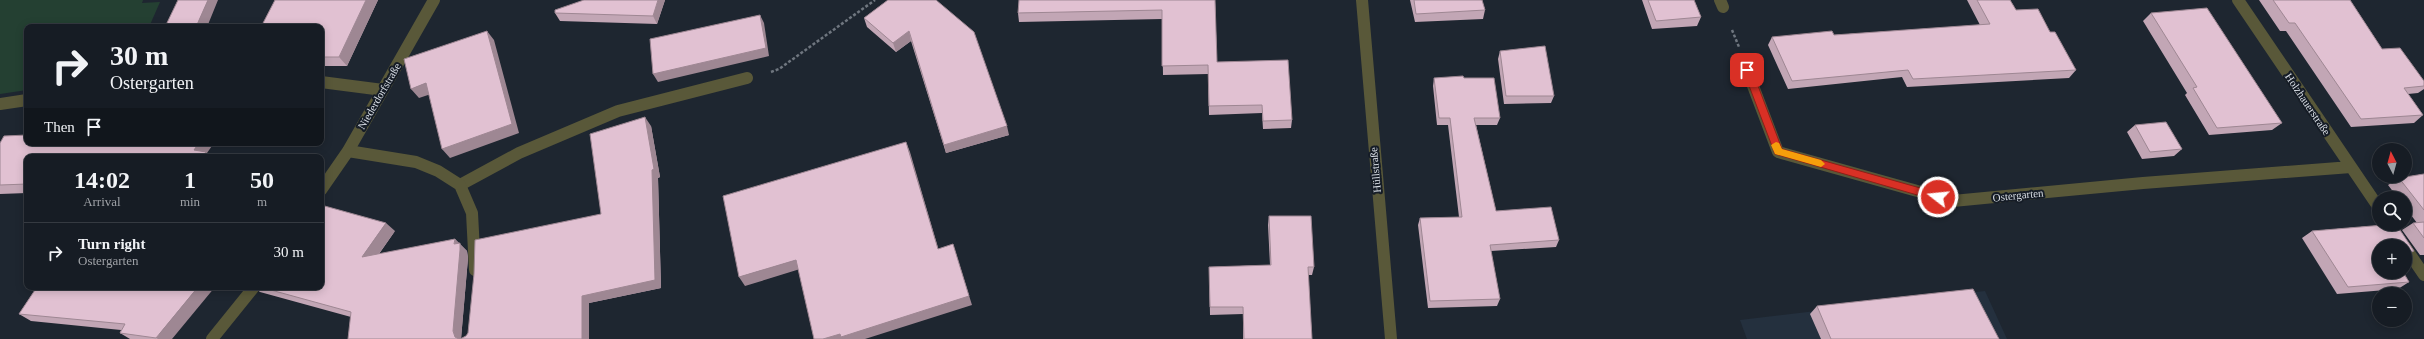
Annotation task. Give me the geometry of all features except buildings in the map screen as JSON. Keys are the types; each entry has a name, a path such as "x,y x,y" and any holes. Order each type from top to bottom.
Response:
{"street":[{"name":"Niederdorfstraße","path":"324,186 348,151 434,0"},
{"name":"Hüllstraße","path":"1362,0 1391,339"},
{"name":"Holzhauerstraße","path":"2238,0 2372,198"},
{"name":"Ostergarten","path":"1747,70 1778,152 1953,201 2143,183 2351,167"},
{"path":"460,185 519,153 618,111 747,78"},
{"path":"324,82 383,90"},
{"path":"0,104 24,100"},
{"path":"348,151 416,162 438,171 460,185 472,213 475,266 474,280"},
{"path":"2397,235 2400,239"},
{"path":"2412,257 2424,275"},
{"path":"212,339 252,290"}],"path":[{"path":"747,78 779,69 875,0"},
{"path":"1722,4 1747,70"}],"shaded area":[{"path":"1985,291 2007,339 1747,339 1740,320"}],"green space":[{"path":"0,0 143,0 142,3 160,2 150,24 24,24 24,90 0,94"}],"slow traffic":[{"path":"1776,145 1778,152 1821,164"}],"route":[{"path":"1747,70 1778,152 1938,197"}]}
